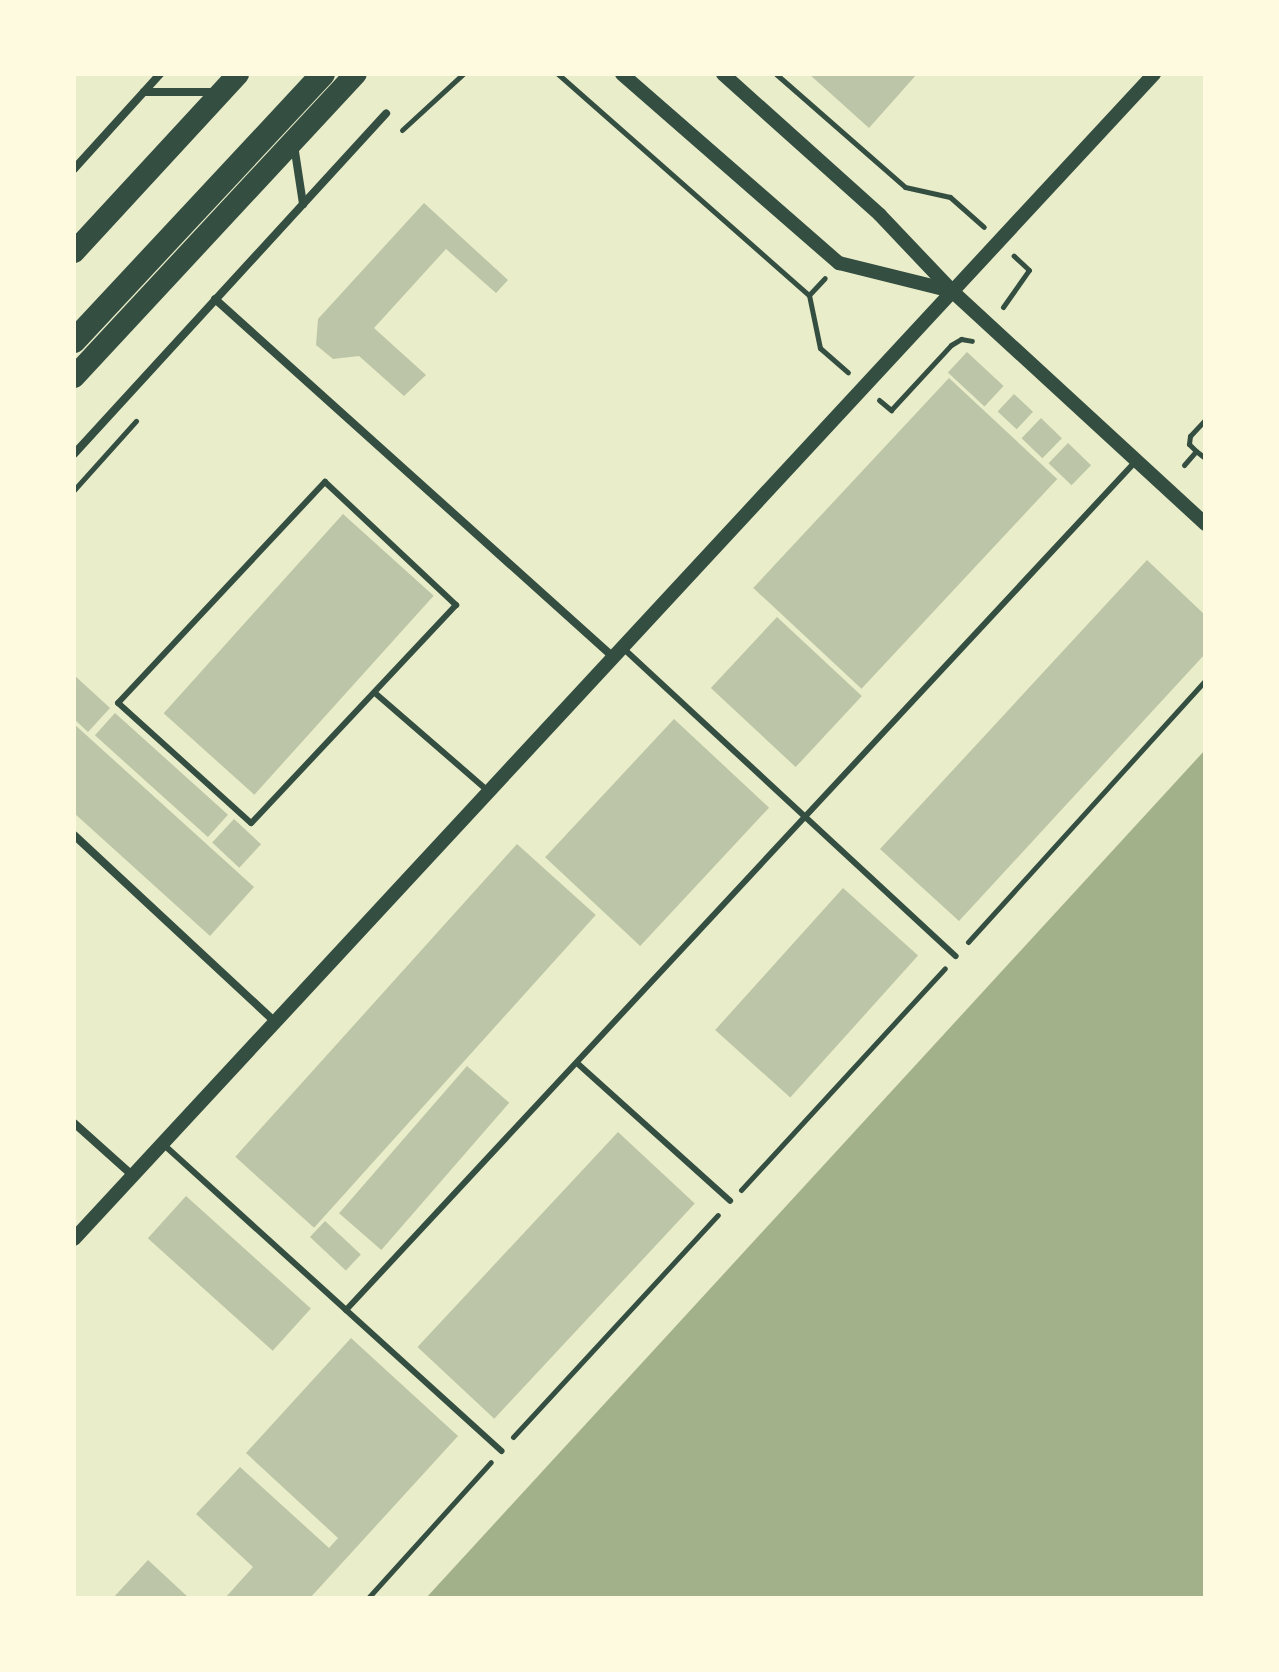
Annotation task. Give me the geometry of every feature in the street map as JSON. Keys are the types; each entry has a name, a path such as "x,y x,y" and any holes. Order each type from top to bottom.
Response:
{"highway":[{"path":"74,252 238,74"},
{"path":"74,341 323,74"},
{"path":"74,377 356,74"}],"street":[{"path":"74,169 160,74"},
{"path":"622,74 839,263 952,291"},
{"path":"723,74 880,215 952,291 1205,524"},
{"path":"74,1239 1154,74"},
{"path":"144,92 223,92"},
{"path":"74,454 386,113"},
{"path":"294,141 303,204"},
{"path":"215,299 616,651"},
{"path":"74,835 274,1021"},
{"path":"74,1123 132,1175"}],"lane":[{"path":"346,1310 1136,461"},
{"path":"325,482 456,605 375,693 251,823 118,703 325,482"},
{"path":"616,651 805,817 956,956"},
{"path":"375,693 487,790"},
{"path":"577,1063 730,1201"},
{"path":"162,1143 501,1451"}],"path":[{"path":"558,74 809,295 820,348"},
{"path":"776,74 905,187 950,197"},
{"path":"1007,302 1010,290 1029,270"},
{"path":"891,410 951,345 961,339 970,344"},
{"path":"1205,420 1190,436 1189,444 1205,458"},
{"path":"1184,465 1196,451"},
{"path":"368,1598 1205,681"}],"shaded area":[{"path":"1205,750 1205,1598 426,1598"}],"building":[{"path":"809,74 917,74 869,128"},
{"path":"424,203 508,280 496,293 446,249 374,328 426,375 404,396 359,356 333,359 316,345 318,319"},
{"path":"967,352 1004,386 984,407 948,372"},
{"path":"949,378 1057,479 862,689 753,588"},
{"path":"1014,394 1033,412 1017,429 998,412"},
{"path":"1041,418 1062,438 1042,458 1022,438"},
{"path":"1068,443 1091,465 1072,485 1049,463"},
{"path":"343,514 434,596 254,795 164,713"},
{"path":"1147,560 1205,615 1205,654 959,921 880,849"},
{"path":"777,617 862,696 796,767 711,688"},
{"path":"74,675 110,708 88,732 74,719"},
{"path":"115,713 228,815 208,837 95,735"},
{"path":"674,719 769,808 640,946 545,857"},
{"path":"74,724 254,887 210,936 74,813"},
{"path":"234,819 261,844 239,868 212,842"},
{"path":"517,844 596,915 314,1228 235,1157"},
{"path":"843,888 918,956 790,1098 715,1030"},
{"path":"467,1066 509,1103 381,1250 339,1213"},
{"path":"618,1132 695,1204 494,1419 417,1347"},
{"path":"186,1196 311,1308 273,1351 148,1238"},
{"path":"325,1221 361,1254 346,1271 310,1237"},
{"path":"351,1338 458,1436 310,1598 225,1598 253,1567 196,1514 240,1467 329,1548 338,1538 246,1453"},
{"path":"148,1560 189,1598 113,1598"}]}
